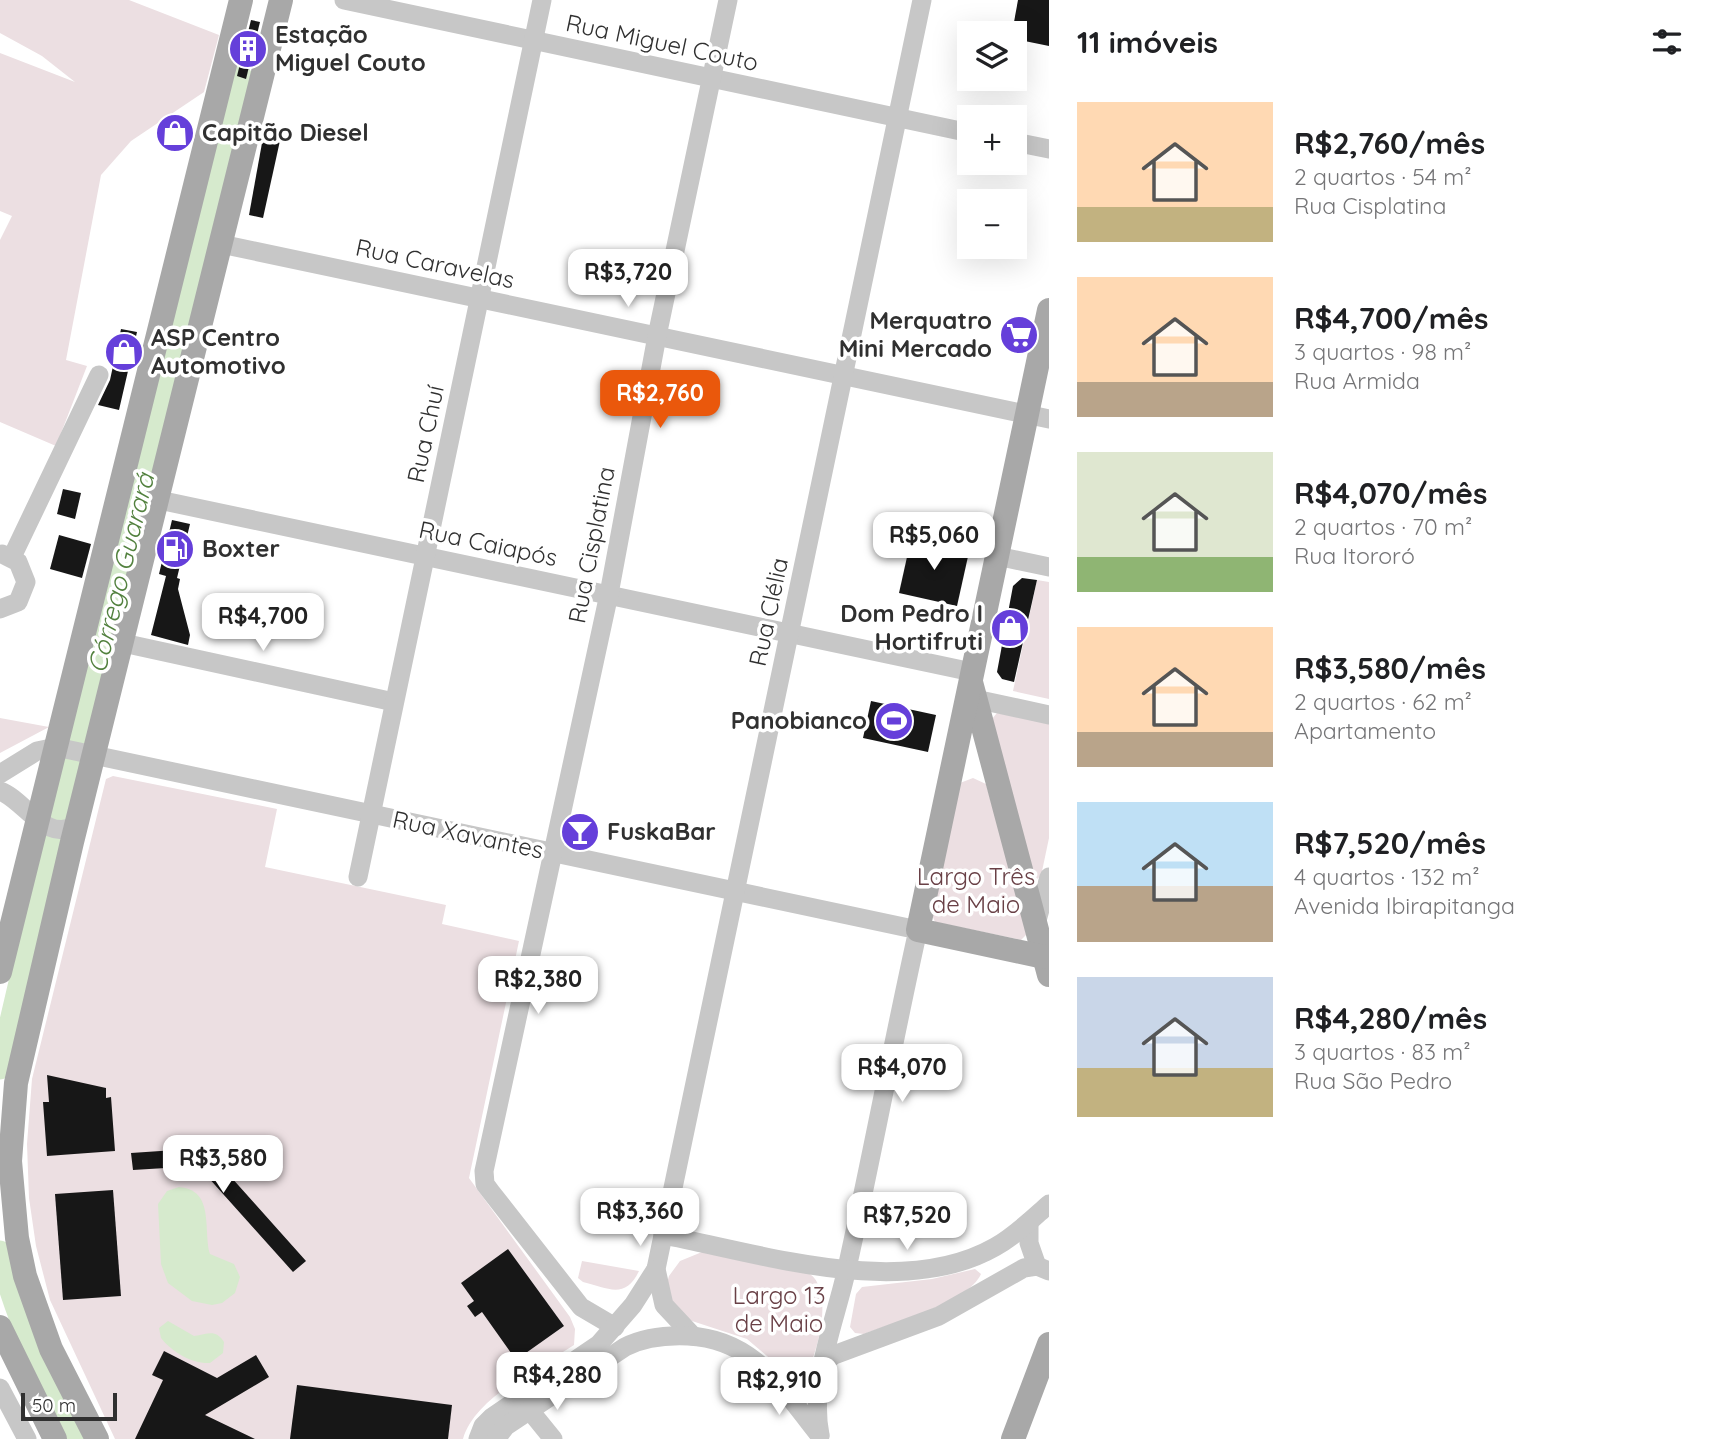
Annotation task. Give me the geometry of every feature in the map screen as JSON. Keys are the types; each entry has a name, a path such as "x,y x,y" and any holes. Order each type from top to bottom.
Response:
{"main road":[{"path":"97,1439 51,1349 37,1313 17,1238 10,1161 12,1122 55,825 75,751 241,0"},
{"path":"0,972 55,825 75,751 123,643 281,0"},
{"path":"918,930 997,556 1038,416 1049,310"},
{"path":"971,688 1047,963"},
{"path":"949,779 968,771 988,773 997,778"},
{"name":"Rua Xavantes","path":"918,930 1047,963"},
{"path":"0,1331 55,1439"},
{"path":"1013,1439 1049,1344"}],"street":[{"name":"Rua Miguel Couto","path":"344,0 957,130"},
{"name":"Rua Chuí","path":"358,877 542,0"},
{"name":"Rua Cisplatina","path":"615,1327 581,1307 491,1192 484,1178 609,594 657,336 727,0"},
{"name":"Rua Clélia","path":"663,1234 922,0"},
{"path":"1027,144 1049,149"},
{"name":"Rua Caravelas","path":"221,244 1038,416"},
{"path":"0,609 18,602 26,589 23,568 6,556 65,451 99,375"},
{"name":"Rua Caiapós","path":"159,500 789,633 971,688 1049,715"},
{"path":"997,556 1049,567"},
{"path":"123,643 394,702"},
{"path":"0,774 26,757 75,751"},
{"name":"Rua Xavantes","path":"75,751 918,930"},
{"path":"26,757 7,795 55,825"},
{"path":"1036,924 1049,877"},
{"path":"821,1437 817,1415 824,1362 847,1270 918,930"},
{"path":"694,1336 664,1305 656,1269 663,1234 847,1270 892,1274 933,1269 969,1259 996,1247 1049,1204"},
{"path":"769,1374 788,1381 799,1380 824,1362 851,1348 939,1316 1024,1268 1043,1268 1029,1243 1029,1222"},
{"path":"969,1259 986,1270 978,1296"},
{"path":"496,1439 525,1404 590,1352 615,1327 656,1269"},
{"path":"478,1439 486,1421 525,1404 634,1342 656,1336 694,1336 740,1348 769,1374 821,1437"},
{"path":"0,1388 27,1439"},
{"path":"525,1404 553,1439"}],"green space":[{"path":"0,0 129,0 219,35 204,92 131,141 101,175 66,360 87,366 56,446 0,422 0,240 12,216 0,211 0,53 75,82 42,56 0,33"},
{"path":"1037,580 1049,582 1049,699 1013,691"},
{"name":"Largo Três de Maio","path":"997,713 1049,723 1049,838 1041,876 1037,879 1033,877 992,719"},
{"path":"0,718 49,727 0,753"},
{"path":"113,776 277,809 265,867 446,905 442,924 519,941 469,1178 570,1317 575,1329 574,1345 494,1397 480,1410 463,1439 115,1439 50,1300 36,1246 29,1198 27,1144 32,1079 106,779"},
{"name":"Largo Três de Maio","path":"973,778 986,784 1028,933 1021,940 935,922 932,915 960,783"},
{"name":"Largo 13 de Maio","path":"702,1252 810,1274 821,1293 822,1320 808,1370 786,1372 747,1339 692,1321 675,1310 666,1286 669,1276 680,1261"},
{"path":"582,1261 639,1271 628,1286 608,1289 578,1278"},
{"name":"Largo 13 de Maio","path":"975,1269 981,1274 973,1284 946,1303 864,1334 855,1333 850,1327 856,1294 862,1287 932,1279"}],"shaded area":[{"path":"179,1187 198,1195 203,1203 210,1254 234,1264 240,1277 235,1293 222,1303 212,1305 192,1301 168,1283 161,1264 158,1204 167,1191"},
{"path":"168,1321 194,1336 210,1333 217,1335 224,1342 223,1353 210,1363 183,1356 161,1338 159,1328"}],"building":[{"path":"1018,0 1049,0 1049,46 1027,41 1027,21 1014,21"},
{"path":"251,20 260,22 246,79 237,76"},
{"path":"264,132 281,136 263,218 249,215"},
{"path":"121,329 137,332 119,410 98,405 110,380"},
{"path":"63,489 81,493 75,519 57,514"},
{"path":"172,520 190,524 177,578 180,579 178,589 190,635 188,645 151,635 166,576 159,574"},
{"path":"59,535 91,544 82,578 50,569"},
{"path":"911,539 969,552 957,606 899,593"},
{"path":"1022,578 1037,580 1014,682 1002,679 997,672 1013,586"},
{"path":"871,701 936,715 928,752 863,738"},
{"path":"47,1075 106,1088 106,1098 111,1097 115,1151 47,1156 43,1102 49,1102"},
{"path":"205,1148 306,1261 293,1272 198,1166 133,1170 131,1153"},
{"path":"113,1190 121,1296 63,1300 55,1194"},
{"path":"508,1249 564,1326 516,1360 482,1312 475,1317 467,1306 474,1301 461,1283"},
{"path":"164,1351 217,1378 256,1355 269,1377 205,1415 255,1439 135,1439 163,1380 152,1375"},
{"path":"297,1385 452,1405 448,1439 290,1439"}],"waterway":[{"name":"Córrego Guarará","path":"0,1068 74,751 241,77"},
{"name":"Córrego Guarará","path":"0,1252 23,1325 77,1439"}],"place":[{"name":"Estação Miguel Couto","path":"248,49"},
{"name":"Capitão Diesel","path":"175,133"},
{"name":"Merquatro Mini Mercado","path":"1019,335"},
{"name":"ASP Centro Automotivo","path":"124,352"},
{"name":"Boxter","path":"175,549"},
{"name":"Dom Pedro I Hortifruti","path":"1010,628"},
{"name":"Panobianco","path":"894,721"},
{"name":"FuskaBar","path":"580,832"}]}
